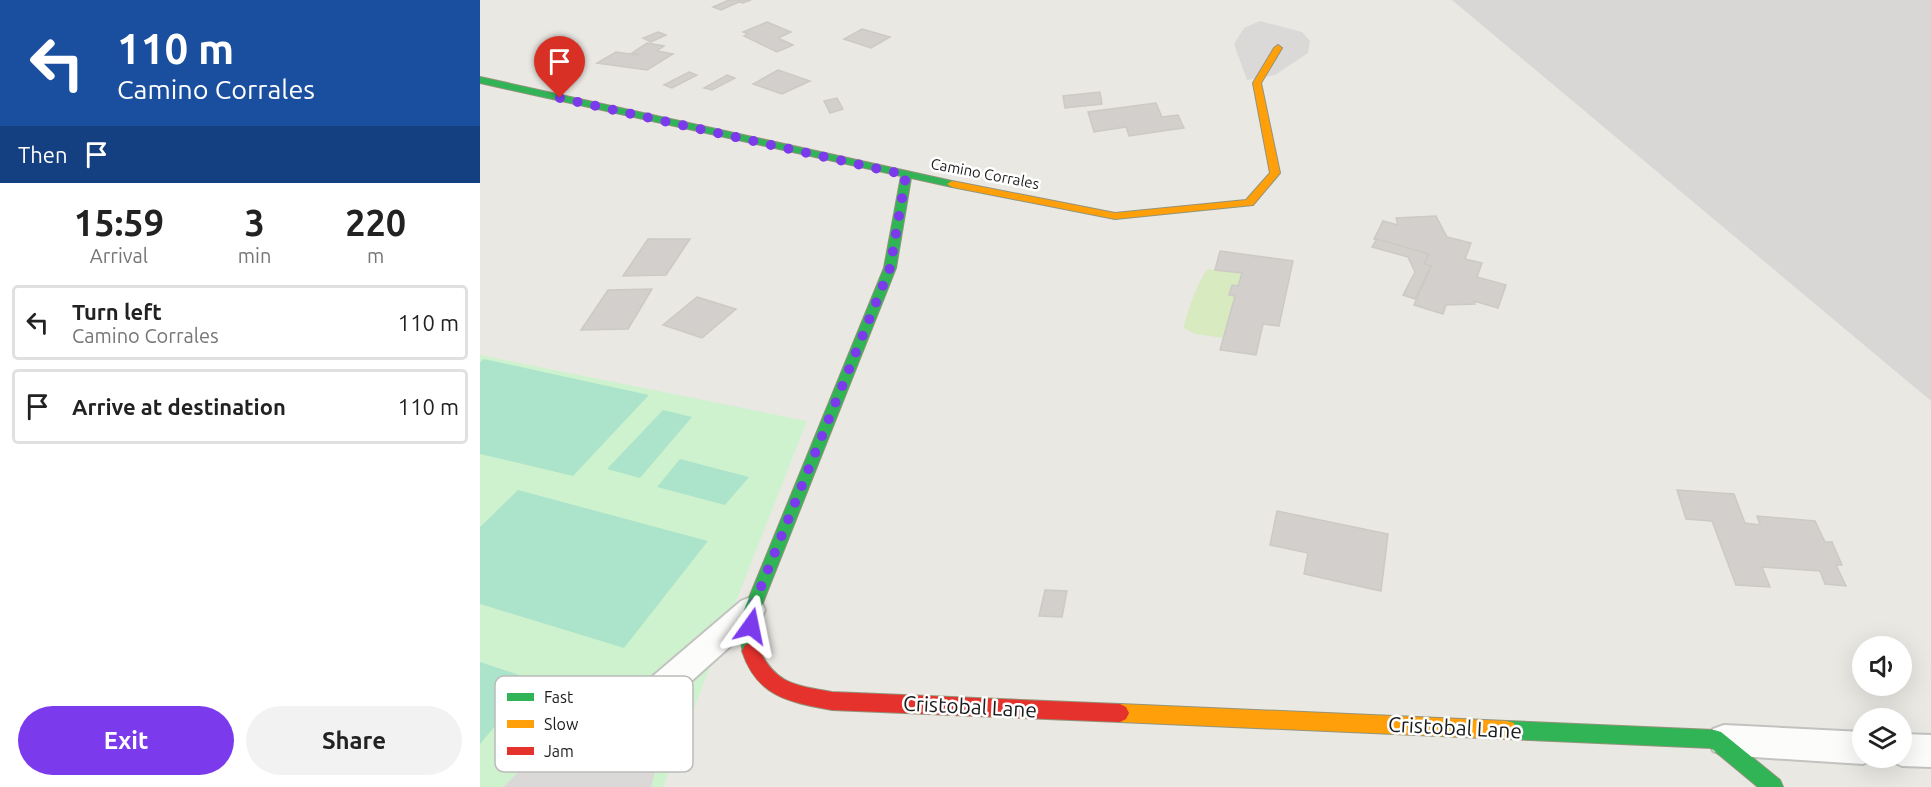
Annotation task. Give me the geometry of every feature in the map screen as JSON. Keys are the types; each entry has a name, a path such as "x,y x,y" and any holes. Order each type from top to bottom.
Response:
{"street":[{"name":"Camino Corrales","path":"480,80 906,175 1115,216 1248,203 1275,173 1257,83 1278,48"},
{"name":"Cristobal Lane","path":"906,175 890,268 752,609 749,642 754,667 771,683 794,693 832,701 1714,739"},
{"path":"1714,739 1773,787"}],"lane":[{"path":"676,676 752,609"},
{"name":"Cristobal Lane","path":"1714,739 1852,747"},
{"path":"1912,750 1931,751"}],"shaded area":[{"path":"1452,0 1931,0 1931,401"},
{"path":"1260,21 1302,32 1310,41 1308,53 1275,75 1247,80 1234,44 1244,28"},
{"path":"518,772 655,772 651,787 503,787"}],"green space":[{"path":"1208,269 1242,273 1238,286 1232,285 1229,295 1235,296 1224,338 1195,334 1184,328 1193,297"},
{"path":"480,355 807,421 693,711 693,676 495,676 495,772 669,772 663,787 480,787"},
{"path":"484,359 649,395 573,476 480,454 480,362"},
{"path":"663,410 692,417 640,478 607,469"},
{"path":"680,459 749,477 725,505 657,487"},
{"path":"518,490 708,541 624,648 480,604 480,527"},
{"path":"480,662 522,676 495,676 495,726 480,744"}],"building":[{"path":"729,0 751,0 739,2 721,10 713,7"},
{"path":"767,22 791,32 778,38 793,45 777,52 744,36 748,34 743,32"},
{"path":"862,29 890,37 871,48 844,39"},
{"path":"658,32 666,35 651,42 643,38"},
{"path":"647,43 664,46 657,51 673,54 647,70 597,63 616,52 637,55 639,54 632,53"},
{"path":"778,70 810,81 782,94 753,84"},
{"path":"689,72 697,75 672,88 664,85"},
{"path":"727,75 735,78 712,90 704,88"},
{"path":"1100,92 1102,104 1065,108 1063,96"},
{"path":"837,98 843,109 830,113 824,101"},
{"path":"1156,103 1162,117 1178,115 1184,128 1129,136 1126,127 1094,132 1088,112"},
{"path":"1436,216 1447,237 1471,243 1465,259 1482,263 1477,277 1506,285 1498,308 1474,301 1475,304 1446,305 1443,314 1414,305 1431,266 1424,264 1429,254 1374,239 1383,221 1398,225 1396,218"},
{"path":"648,239 690,239 666,275 623,276"},
{"path":"1377,239 1429,254 1424,264 1431,266 1415,299 1403,295 1415,272 1408,257 1372,247"},
{"path":"1220,251 1293,261 1279,326 1263,324 1256,355 1220,350 1235,296 1229,295 1232,285 1238,286 1242,273 1215,270"},
{"path":"652,289 628,329 581,330 608,290"},
{"path":"697,297 736,309 702,338 663,325"},
{"path":"1677,490 1734,494 1745,523 1760,525 1757,516 1815,521 1825,542 1832,542 1842,565 1836,565 1846,586 1825,584 1820,571 1762,567 1770,587 1736,585 1712,521 1686,519"},
{"path":"1277,511 1388,534 1381,591 1304,574 1308,553 1270,545"},
{"path":"1045,590 1067,591 1062,617 1039,616"}],"traffic: fast":[{"path":"480,80 952,184"},
{"path":"751,651 749,638 752,610 890,268 906,175"},
{"path":"1507,730 1714,739 1773,787"}],"traffic: slow":[{"path":"952,184 1115,216 1249,203 1275,173 1257,83 1278,48"},
{"path":"1120,713 1507,730"}],"traffic: jam":[{"path":"751,651 755,664 771,682 794,693 832,701 1120,713"}],"route":[{"path":"560,98 906,175 890,268 752,609 751,626"}]}
